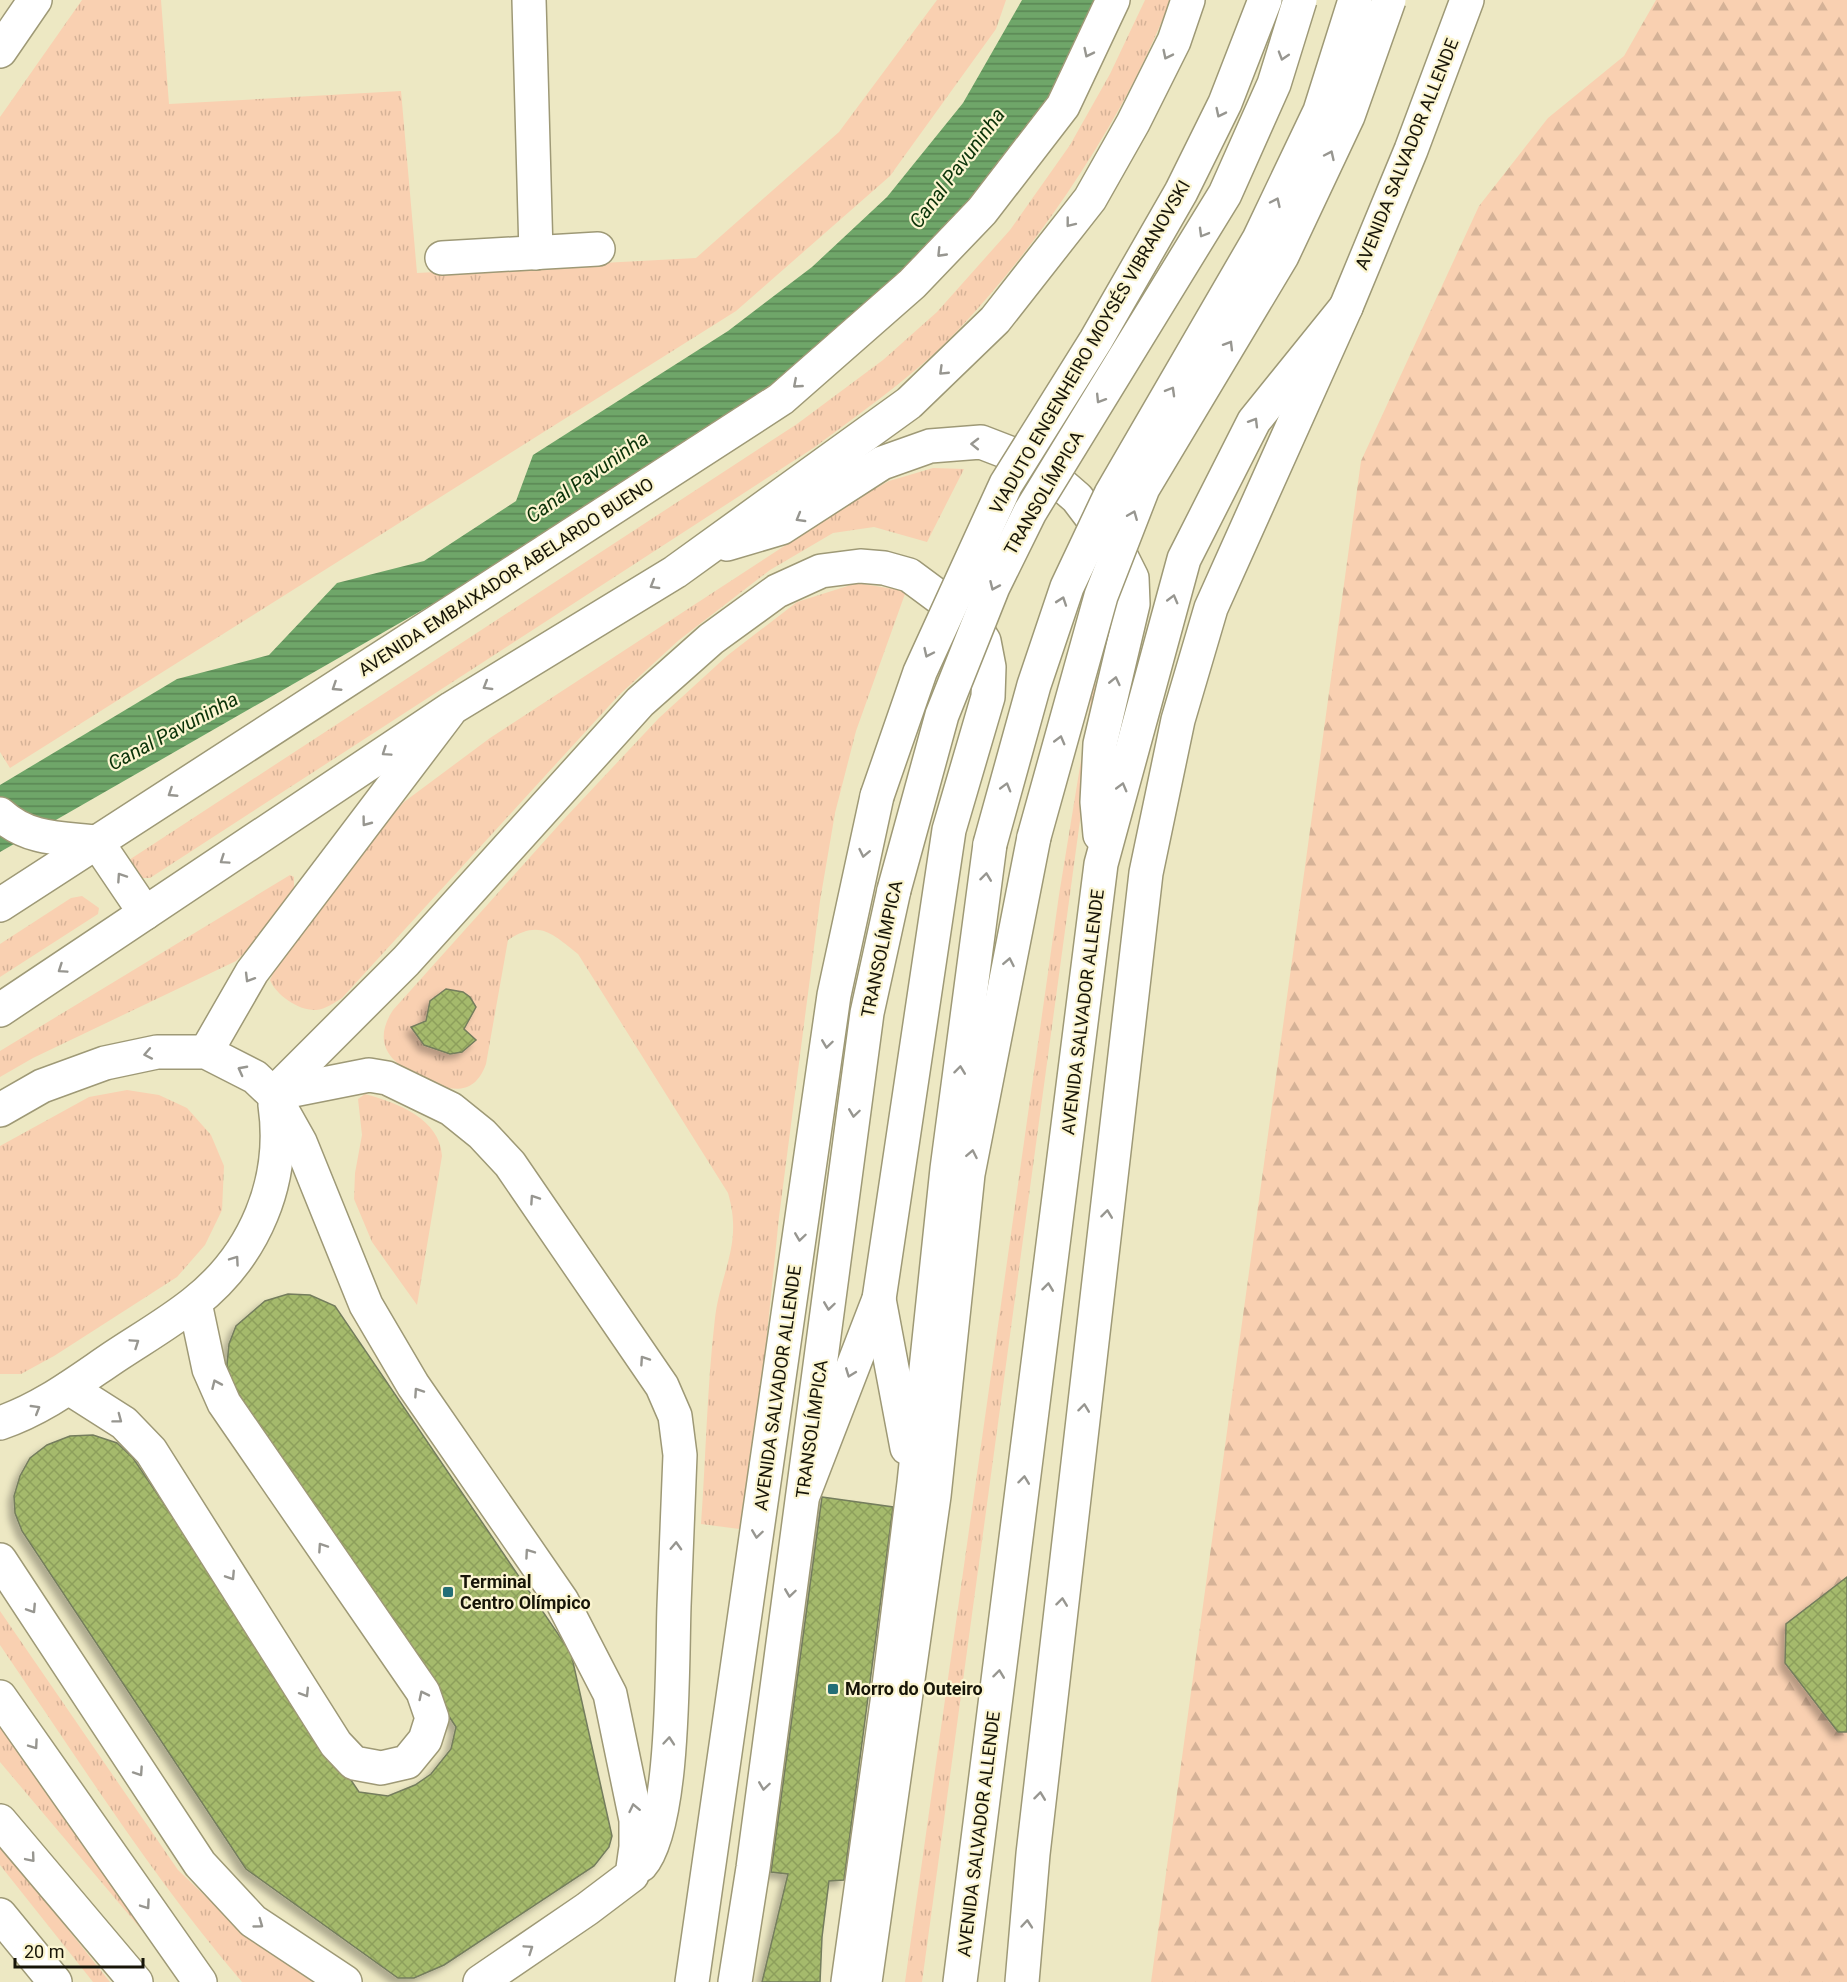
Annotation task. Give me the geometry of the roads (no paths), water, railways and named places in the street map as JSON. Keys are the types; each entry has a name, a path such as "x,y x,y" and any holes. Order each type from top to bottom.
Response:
{"main road":[{"path":"0,51 35,0"},
{"path":"529,0 536,253"},
{"name":"AVENIDA EMBAIXADOR ABELARDO BUENO","path":"0,905 781,399 912,284 982,211 1063,106 1113,0"},
{"path":"0,1010 452,708 664,578 909,404 995,320 1090,199 1154,82 1174,41 1188,0"},
{"name":"VIADUTO ENGENHEIRO MOYSÉS VIBRANOVSKI","path":"877,796 920,672 1006,484 1096,340 1181,192 1225,103 1265,0"},
{"name":"TRANSOLÍMPICA","path":"735,1982 804,1493 867,1013 894,890 942,715 993,587 1030,512 1226,194 1274,84 1300,0"},
{"path":"848,1982 914,1483 947,1169 990,844 1034,685 1067,587 1111,494 1259,239 1320,111 1355,0"},
{"path":"865,1982 934,1496 968,1174 1034,837 1101,596 1143,488 1281,256 1348,116 1389,0"},
{"name":"AVENIDA SALVADOR ALLENDE","path":"1346,307 1411,150 1468,2"},
{"path":"442,258 598,249"},
{"path":"1101,864 1184,559 1254,421 1346,307"},
{"path":"1022,1982 1033,1854 1146,873 1178,720 1211,608 1346,307"},
{"path":"702,552 781,528 882,463 930,446 981,442 1020,457 1054,478 1077,498 1121,556 1132,578 1133,604 1100,744 1097,802 1101,864"},
{"path":"273,1094 406,962 640,702 711,639 777,591 821,571 884,567 909,575 972,622 984,642 989,667 988,697 949,830 879,1299 804,1493"},
{"path":"206,1052 252,972 452,708"},
{"name":"AVENIDA SALVADOR ALLENDE","path":"692,1982 834,995 877,796"},
{"path":"0,814 15,827 36,835 97,842 145,913"},
{"name":"AVENIDA SALVADOR ALLENDE","path":"960,1982 1101,864"},
{"path":"0,1110 42,1086 105,1063 157,1052 206,1052 255,1077 273,1094 300,1142 366,1305 413,1385 562,1601 610,1694 636,1820 636,1847 632,1875"},
{"path":"273,1094 369,1075 387,1078 451,1109 482,1134 510,1164 662,1386 675,1416 680,1455 670,1736 660,1823 652,1848 632,1875 587,1910 480,1982"},
{"path":"0,1424 30,1413 69,1388 195,1303 226,1272 257,1228 274,1175 278,1147 273,1094"},
{"path":"879,1299 914,1483"},
{"path":"69,1388 124,1423 151,1451 336,1744 354,1763 381,1768 407,1762 425,1740 432,1718 423,1692 224,1403 209,1369 195,1303"},
{"path":"0,1560 200,1864 253,1921 345,1982"},
{"path":"0,1697 200,1982"},
{"path":"0,1821 136,1982"},
{"path":"0,1916 55,1982"}],"water":[{"name":"Canal Pavuninha","path":"1022,0 1107,0 1099,23 960,230 781,387 487,573 0,852 0,785 177,679 269,655 337,583 424,561 516,501 533,455 728,331 812,267 887,197 963,103"}],"place":[{"name":"Terminal Centro Olímpico","path":"448,1592"},
{"name":"Morro do Outeiro","path":"833,1689"}]}
